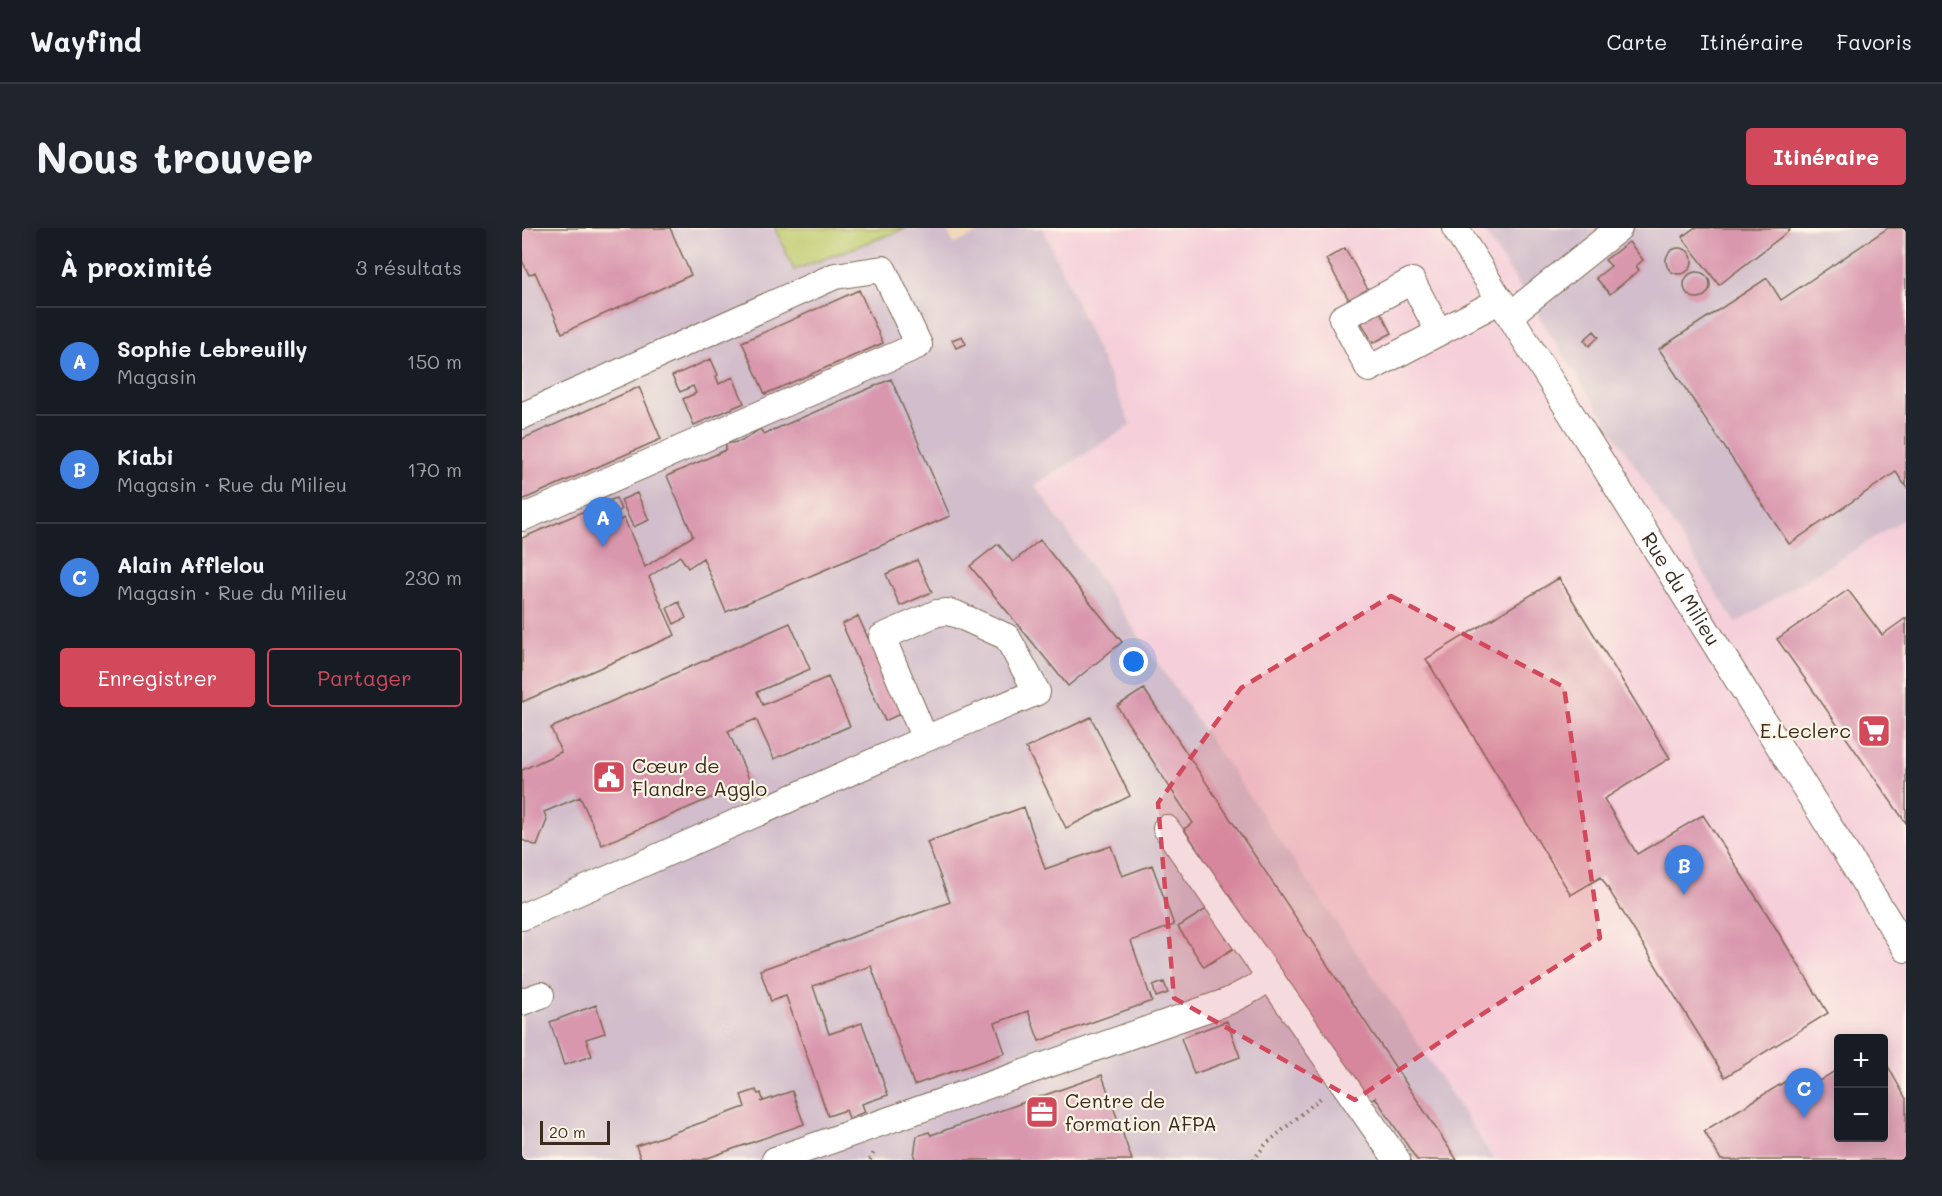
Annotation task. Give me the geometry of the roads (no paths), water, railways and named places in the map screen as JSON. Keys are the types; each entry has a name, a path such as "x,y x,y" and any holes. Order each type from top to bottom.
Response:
{"street":[{"name":"Rue du Milieu","path":"1455,228 1906,950"},
{"path":"1439,332 1505,307 1619,228"},
{"path":"522,416 834,276 883,270 919,345 522,518"},
{"path":"522,917 1037,692 1007,637 967,618 947,612 937,613 882,637 925,739"},
{"path":"1166,828 1397,1160"},
{"path":"775,1160 1229,1001 1270,977"}],"place":[{"name":"Sophie Lebreuilly","path":"603,547"},
{"name":"E.Leclerc","path":"1874,731"},
{"name":"Cœur de Flandre Agglo","path":"609,777"},
{"name":"Kiabi","path":"1684,895"},
{"name":"Centre de formation AFPA","path":"1042,1112"},
{"name":"Alain Afflelou","path":"1804,1118"}]}
